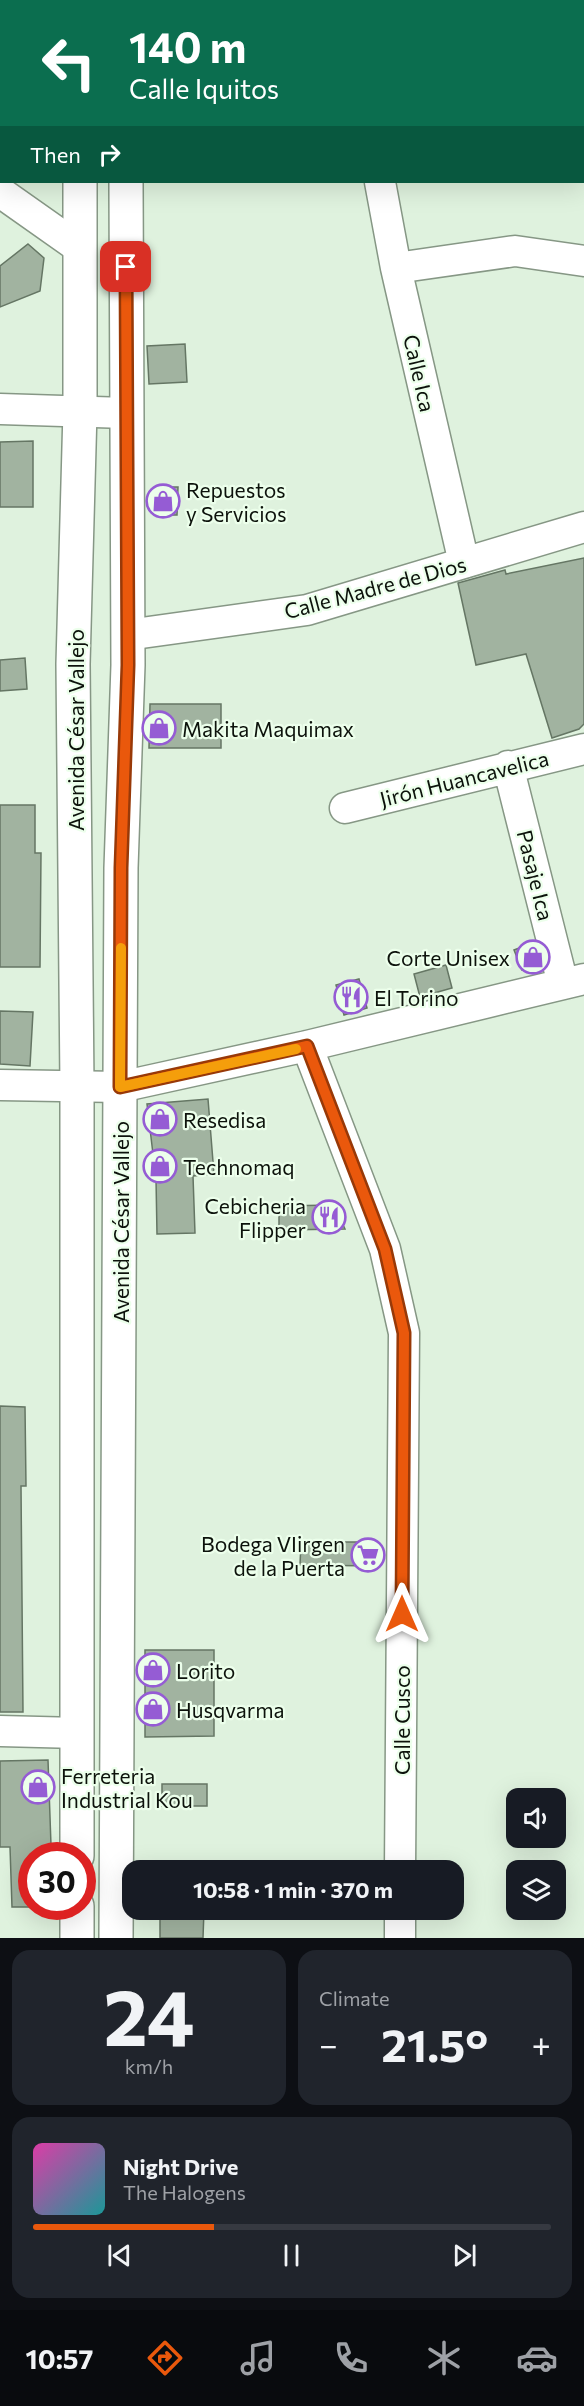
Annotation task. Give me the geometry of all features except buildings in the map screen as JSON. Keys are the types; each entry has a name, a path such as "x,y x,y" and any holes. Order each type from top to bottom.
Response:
{"main road":[{"name":"Avenida César Vallejo","path":"77,1842 78,1087 73,664 80,411 78,248 80,183"},
{"name":"Avenida César Vallejo","path":"116,1938 121,868 127,635 126,413 130,189"},
{"path":"78,1647 117,1647"},
{"path":"77,1920 77,1938"}],"street":[{"name":"Calle Ica","path":"380,183 396,268 464,563"},
{"path":"0,192 78,248"},
{"path":"396,268 515,251 584,261"},
{"path":"0,409 126,413"},
{"name":"Calle Madre de Dios","path":"127,635 307,610 584,527"},
{"name":"Jirón Huancavelica","path":"345,808 584,748"},
{"name":"Pasaje Ica","path":"508,766 574,982"},
{"path":"0,1085 120,1087 307,1046 574,982"},
{"name":"Calle Cusco","path":"307,1046 385,1249 404,1333 400,1860"},
{"path":"0,1731 78,1733"},
{"path":"400,1920 400,1938"}],"slow traffic":[{"path":"121,948 120,1087 296,1049"}],"place":[{"name":"Repuestos y Servicios","path":"163,501"},
{"name":"Makita Maquimax","path":"159,728"},
{"name":"Corte Unisex","path":"533,957"},
{"name":"El Torino","path":"351,997"},
{"name":"Resedisa","path":"160,1119"},
{"name":"Technomaq","path":"160,1166"},
{"name":"Cebicheria Flipper","path":"329,1217"},
{"name":"Bodega VIirgen de la Puerta","path":"368,1555"},
{"name":"Lorito","path":"153,1670"},
{"name":"Husqvarma","path":"153,1709"},
{"name":"Ferreteria Industrial Kou","path":"38,1787"}],"route":[{"path":"126,267 128,665 121,868 120,1087 307,1046 385,1249 404,1333 402,1614"}]}
